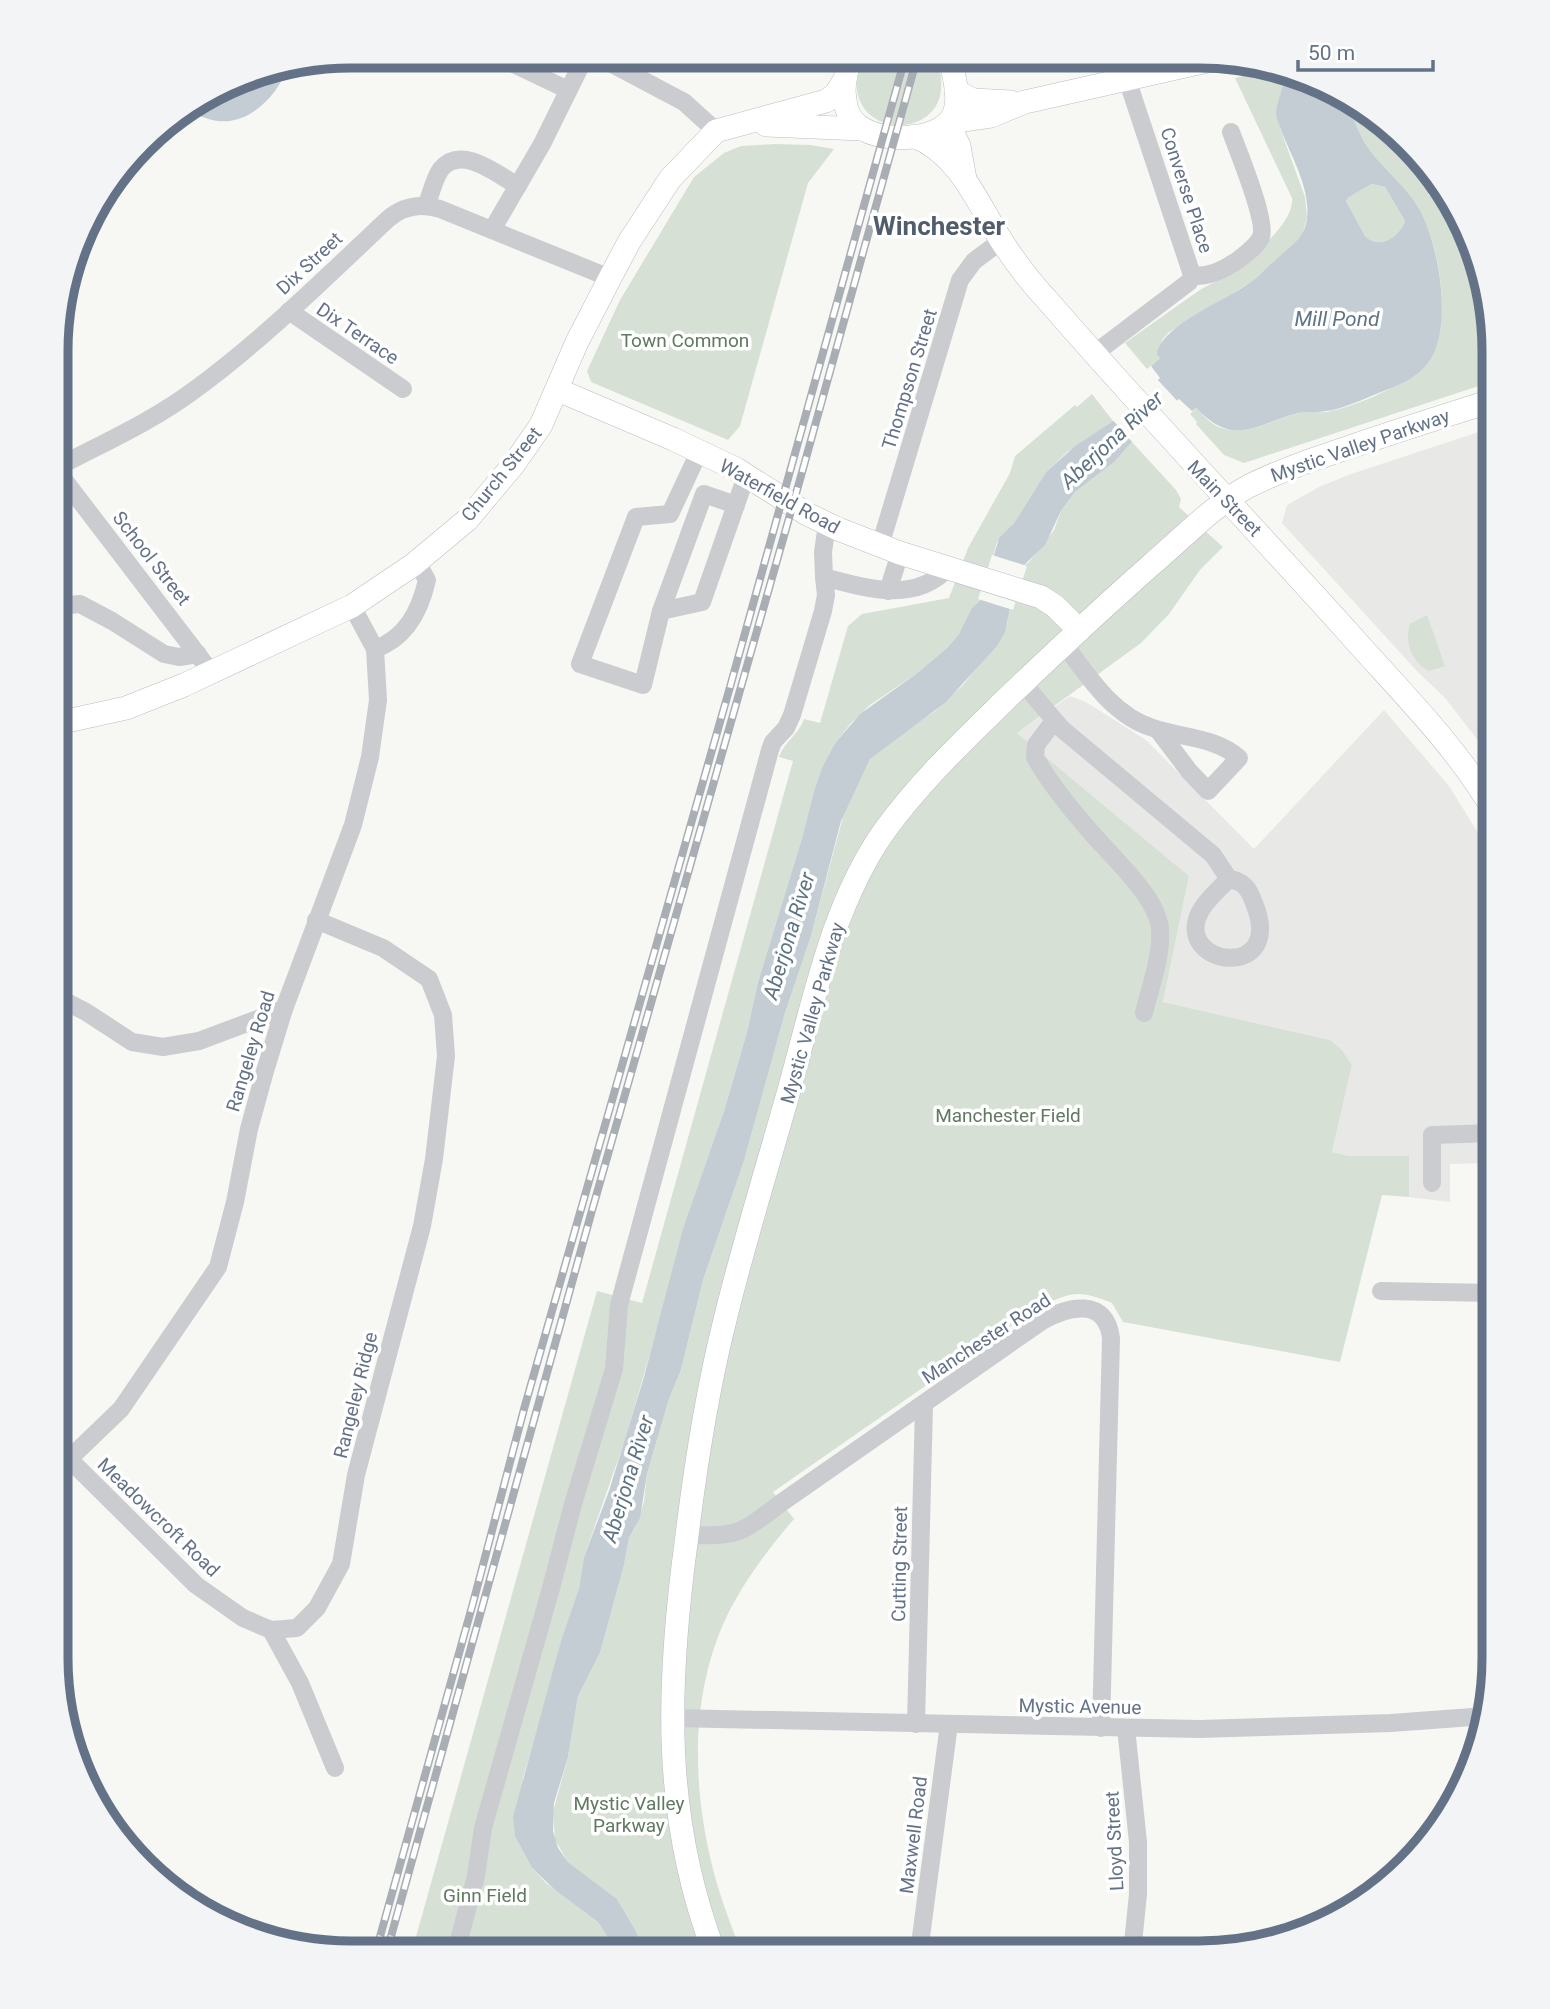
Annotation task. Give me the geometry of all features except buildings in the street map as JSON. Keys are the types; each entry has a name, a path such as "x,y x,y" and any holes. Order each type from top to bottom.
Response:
{"main road":[{"path":"716,131 826,101 836,94 848,68"},
{"path":"848,68 846,106 851,118 862,129"},
{"path":"949,123 956,108 952,68"},
{"path":"742,124 862,129 888,136 914,136 931,133 949,123 991,116 1025,102 1172,68"},
{"path":"956,91 967,98 981,101 1025,102"},
{"name":"Main Street","path":"949,123 959,146 965,178"},
{"name":"Church Street","path":"68,721 104,715 167,693 205,663 352,606 417,562 467,520 514,464 541,425 577,342 629,242 670,179 716,131"},
{"name":"Main Street","path":"914,136 939,151 965,178 1001,241 1038,290 1438,733 1482,793"},
{"name":"Waterfield Road","path":"558,390 699,452 746,476 827,524 890,549 1046,599 1071,637"},
{"name":"Mystic Valley Parkway","path":"710,1941 697,1905 682,1845 675,1786 673,1718 676,1635 702,1427 724,1324 828,955 841,916 865,862 899,812 947,756 1071,637 1226,500 1255,483 1318,457 1482,404"}],"street":[{"path":"522,68 568,90"},
{"path":"492,230 579,68"},
{"path":"620,68 684,102 716,131"},
{"name":"Converse Place","path":"1094,354 1188,283 1192,276 1115,68"},
{"path":"1192,276 1212,274 1231,264 1255,245 1262,233 1259,213 1231,132"},
{"path":"518,186 480,163 462,160 450,162 440,170 426,206 610,278"},
{"name":"Dix Street","path":"68,463 191,393 289,311 393,214 406,208 426,206"},
{"name":"Thompson Street","path":"888,591 890,549 960,280 974,261 1001,241"},
{"name":"Dix Terrace","path":"289,311 403,389"},
{"path":"699,452 670,514 636,517 580,664 643,685 661,611 704,494 736,505"},
{"path":"661,611 702,602 746,476"},
{"name":"School Street","path":"68,482 205,663"},
{"path":"459,1941 476,1877 483,1828 573,1504 614,1369 619,1305 770,750 791,720 819,624 825,599 823,552 827,524"},
{"path":"375,649 388,644 409,626 423,599 427,580 417,562"},
{"path":"824,577 867,589 888,591 928,584 948,568"},
{"path":"68,605 80,604 164,654 205,663"},
{"name":"Rangeley Road","path":"68,1457 121,1409 218,1267 235,1202 249,1129 284,1009 353,825 370,757 378,700 375,649 352,606"},
{"path":"1071,637 1108,700 1134,719 1158,730"},
{"path":"1023,683 1054,721 1209,851 1228,879"},
{"path":"1054,721 1036,745 1034,753 1037,762 1081,821 1142,892 1157,917 1160,927 1158,949 1144,1013"},
{"path":"1228,879 1238,881 1248,888 1262,926 1258,942 1252,950 1243,956 1227,959 1217,957 1204,948 1199,939 1197,923 1202,908 1228,879"},
{"name":"Rangeley Ridge","path":"271,1630 297,1628 317,1608 341,1564 356,1475 422,1226 437,1136 446,1056 443,1015 429,979 383,948 316,920"},
{"path":"68,1003 132,1042 163,1047 199,1041 284,1009"},
{"path":"1432,1183 1432,1135 1482,1133"},
{"path":"1381,1291 1482,1293"},
{"name":"Manchester Road","path":"687,1535 729,1535 742,1532 1042,1321 1059,1312 1076,1308 1090,1310 1101,1316 1108,1325 1111,1338 1101,1728"},
{"name":"Cutting Street","path":"916,1724 924,1405"},
{"name":"Meadowcroft Road","path":"68,1466 196,1585 243,1618 271,1630"},
{"path":"271,1630 300,1683 335,1768"},
{"name":"Mystic Avenue","path":"673,1718 1101,1728 1259,1728 1475,1717"},
{"name":"Maxwell Road","path":"920,1941 948,1724"},
{"name":"Lloyd Street","path":"1126,1728 1138,1842 1138,1884 1133,1941"}],"shaded area":[{"path":"1482,431 1482,746 1445,698 1416,670 1282,523 1287,505 1319,487"},
{"path":"1070,696 1086,702 1146,740 1254,849 1384,710 1449,786 1482,839 1482,1163 1450,1164 1450,1202 1409,1197 1408,1156 1349,1156 1332,1152 1352,1065 1342,1050 1330,1040 1163,1002 1189,876 1017,733"}],"green space":[{"path":"860,68 939,68 940,96 934,109 924,118 899,125 886,123 874,118 864,108 857,90"},
{"path":"1253,74 1283,81 1280,128 1305,197 1307,217 1303,233 1294,245 1251,282 1168,333 1162,340 1160,358 1147,369 1125,343 1200,290 1229,274 1250,257 1270,239 1287,218 1291,207 1292,198 1235,78"},
{"path":"1352,113 1399,151 1426,184 1429,196 1435,195 1453,226 1467,260 1476,296 1481,332 1482,385 1244,463 1224,455 1196,424 1190,414 1196,408 1217,426 1236,430 1254,428 1299,413 1337,410 1391,389 1411,378 1426,364 1435,345 1441,322 1442,298 1434,249 1427,228 1414,201 1380,164"},
{"name":"Town Common","path":"775,144 834,149 808,183 740,426 728,440 591,382 587,371 620,300 694,177 724,153 741,146"},
{"path":"1372,184 1385,187 1405,221 1393,237 1382,242 1370,240 1365,236 1346,201"},
{"name":"Ginn Field","path":"1092,394 1113,421 1067,452 1046,472 1014,523 997,542 981,600 959,634 916,674 870,705 851,723 836,742 814,791 758,982 747,1032 724,1111 697,1190 626,1437 584,1557 579,1588 523,1778 520,1845 532,1868 546,1883 598,1922 609,1941 415,1941 597,1291 642,1303 793,761 779,757 781,752 804,719 820,723 848,626 862,614 949,598 968,548 1010,473 1015,456 1075,405 1077,407"},
{"name":"Manchester Field","path":"1132,442 1176,490 1181,499 1179,507 1223,547 1200,570 1169,614 1141,643 1017,733 1189,876 1163,1002 1330,1040 1342,1050 1352,1065 1332,1152 1349,1156 1409,1156 1409,1197 1382,1195 1340,1362 1123,1322 1112,1303 1089,1295 1073,1294 1036,1309 773,1492 794,1519 769,1550 732,1606 709,1667 702,1698 699,1731 698,1764 704,1829 717,1884 737,1941 640,1941 617,1899 568,1862 555,1840 553,1812 568,1757 578,1696 600,1653 629,1538 644,1502 647,1474 669,1399 681,1370 703,1280 744,1161 785,1013 811,936 844,813 870,759 935,711 976,669 1007,624 1024,565 1054,530 1061,511 1075,492"},
{"path":"1427,615 1445,666 1429,671 1414,657 1408,638 1410,624"}],"water":[{"path":"284,77 270,97 252,113 230,121 196,115 226,97"},
{"path":"1283,81 1290,83 1324,97 1352,113 1367,146 1419,209 1433,243 1441,286 1442,308 1436,348 1420,372 1395,387 1329,411 1298,413 1257,427 1227,429 1217,425 1196,408 1192,411 1179,399 1115,461 1075,492 1061,511 1045,545 1024,565 1005,632 997,646 946,702 870,759 841,821 811,936 785,1013 744,1161 703,1280 681,1370 669,1399 647,1474 640,1518 629,1538 600,1653 578,1696 568,1757 554,1803 553,1831 558,1848 568,1862 617,1899 640,1941 609,1941 598,1922 555,1890 532,1868 515,1836 513,1817 561,1641 579,1588 584,1557 609,1491 644,1377 683,1229 724,1111 747,1032 758,982 823,766 836,742 860,714 916,674 959,634 972,608 981,600 999,538 1014,523 1046,472 1075,446 1113,421 1160,378 1151,366 1160,358 1157,354 1161,344 1170,334 1181,324 1252,281 1301,235 1306,225 1307,205 1301,179 1276,115","holes":["1372,184 1385,187 1405,221 1398,232 1388,240 1370,240 1365,236 1346,201"]}],"pier":[{"path":"1155,377 1182,406 1179,403 1134,444 1111,418"},
{"path":"992,555 1027,566 1013,610 978,599"}],"railway":[{"path":"379,1941 524,1409 730,687 902,68"},
{"path":"390,1941 591,1214 914,68"}],"district":[{"name":"Winchester","path":"939,226"}],"water label":[{"name":"Mill Pond","path":"1337,319"},
{"name":"Aberjona River","path":"1112,440"},
{"name":"Aberjona River","path":"789,936"},
{"name":"Aberjona River","path":"628,1479"}]}
